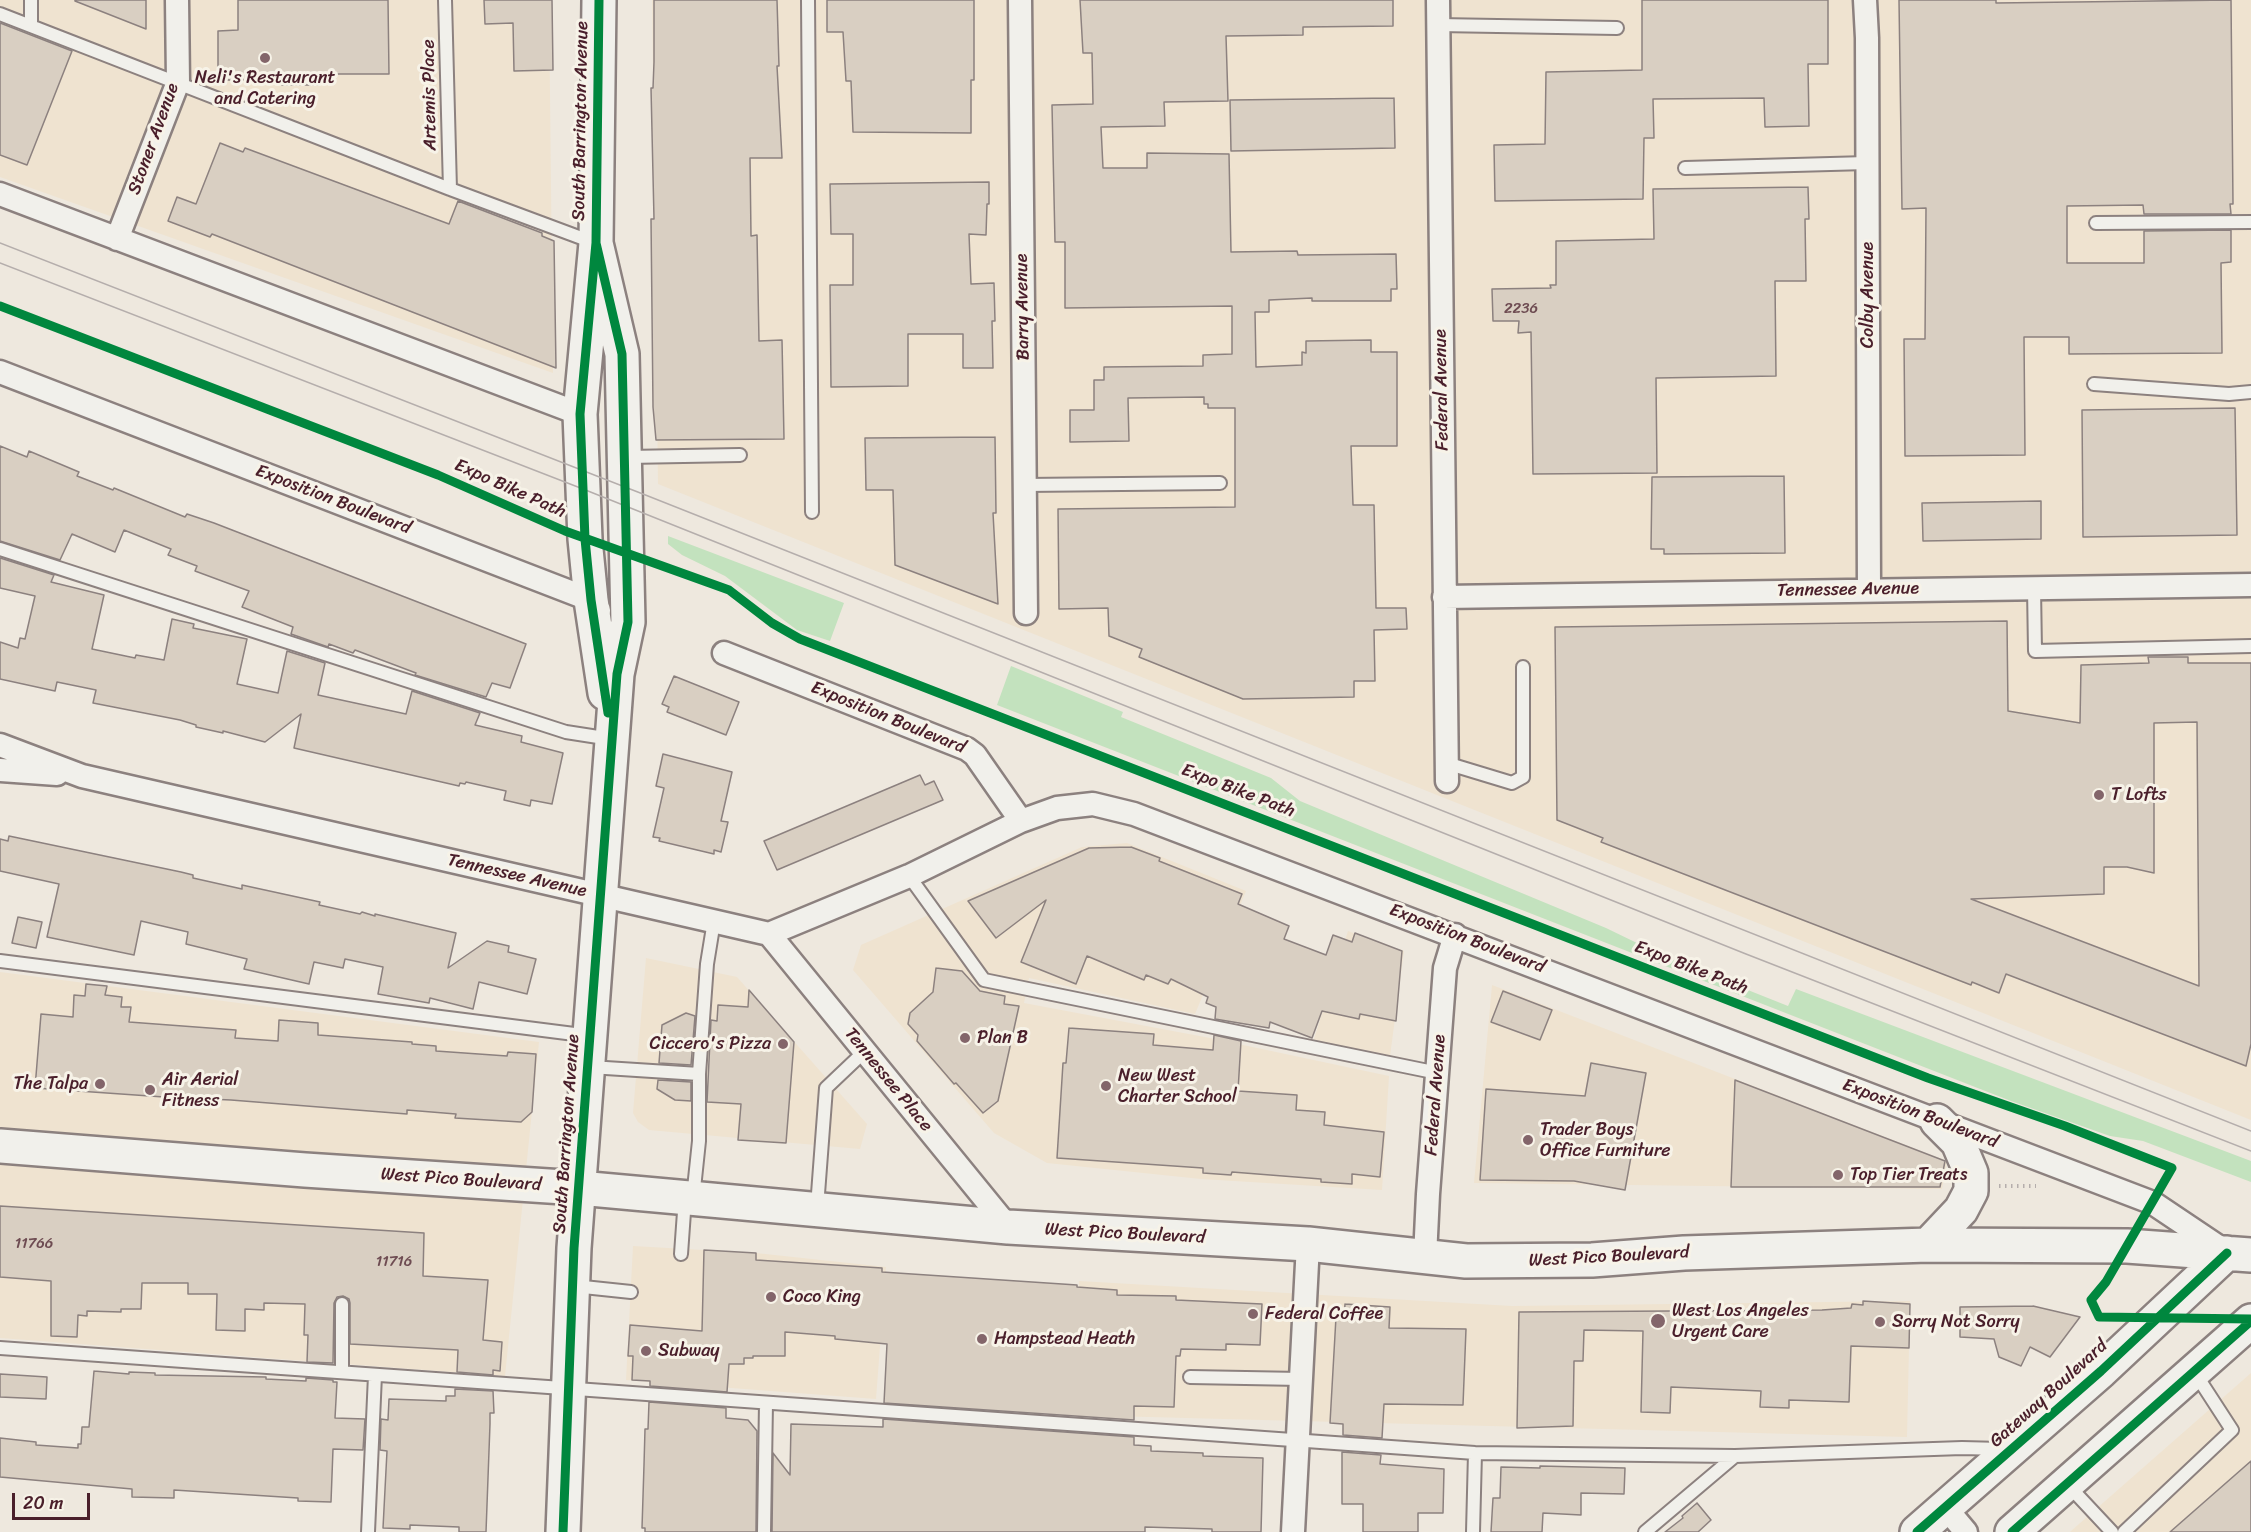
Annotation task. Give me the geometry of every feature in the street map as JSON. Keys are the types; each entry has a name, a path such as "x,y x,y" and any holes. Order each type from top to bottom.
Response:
{"main road":[{"name":"South Barrington Avenue","path":"599,0 596,243 580,414 591,600 613,739"},
{"name":"South Barrington Avenue","path":"563,1532 567,1389 579,1188 617,674 628,622 622,354 596,243"},
{"path":"580,414 601,398 622,354"},
{"path":"1929,1245 1961,1210 1971,1191 1971,1173 1958,1142 1937,1121"},
{"name":"West Pico Boulevard","path":"0,1146 305,1170 579,1188 1008,1227 1308,1244 1466,1261 1592,1260 1684,1253 1929,1245 2127,1246 2239,1254"},
{"name":"Gateway Boulevard","path":"1917,1532 2239,1254"},
{"path":"2012,1532 2251,1322"}],"street":[{"name":"Stoner Avenue","path":"117,239 178,82 177,0"},
{"name":"Barry Avenue","path":"1020,0 1026,613"},
{"name":"Federal Avenue","path":"1438,0 1447,772"},
{"name":"Colby Avenue","path":"1865,0 1869,590"},
{"path":"0,194 580,414"},
{"name":"Exposition Boulevard","path":"0,372 591,600"},
{"name":"Tennessee Avenue","path":"1444,597 2251,585"},
{"path":"591,600 605,618 617,674"},
{"name":"Exposition Boulevard","path":"724,653 967,749 975,755 1021,821 1057,808 1093,804 1134,814 2153,1203 2239,1254"},
{"name":"Tennessee Avenue","path":"0,745 82,776 769,934"},
{"path":"0,770 82,776"},
{"path":"769,934 909,876 1021,821"},
{"name":"Tennessee Place","path":"769,934 1008,1227"},
{"name":"Federal Avenue","path":"1425,1257 1445,968 1455,935"},
{"path":"1293,1532 1308,1244"},
{"path":"1945,1507 1966,1532"}],"lane":[{"path":"31,0 31,26"},
{"name":"Artemis Place","path":"445,0 450,189"},
{"path":"808,0 812,512"},
{"path":"0,14 450,189 596,243"},
{"path":"1438,25 1617,28"},
{"path":"1685,168 1867,163"},
{"path":"2096,223 2251,222"},
{"path":"2094,384 2229,394 2251,392"},
{"path":"625,457 740,455"},
{"path":"1025,485 1220,483"},
{"path":"0,549 566,732 613,739"},
{"path":"2034,588 2035,651 2251,646"},
{"path":"1447,772 1512,783 1523,777 1524,667"},
{"path":"909,876 984,980 1438,1073"},
{"path":"681,1254 699,1142 699,1074 707,964 714,921"},
{"path":"0,961 590,1052 699,1074"},
{"path":"817,1210 826,1088 865,1051"},
{"path":"572,1286 631,1292"},
{"path":"342,1304 342,1372"},
{"path":"0,1348 1475,1453 1735,1456 1962,1448 2013,1449"},
{"path":"2124,1532 2232,1430 2194,1372"},
{"path":"368,1532 375,1375"},
{"path":"1190,1377 1301,1379"},
{"path":"764,1532 766,1403"},
{"path":"1473,1532 1475,1453"},
{"path":"1645,1532 1735,1456"},
{"path":"2067,1484 2112,1532"}],"path":[{"path":"1998,1186 2040,1186"}],"shaded area":[{"path":"0,0 549,0 553,373 0,177"},
{"path":"652,0 2251,0 2251,1120 658,484"},
{"path":"1127,843 1246,891 1195,1014 1029,978 1024,1003 1210,1038 1389,1076 1382,1190 1201,1179 1047,1163 994,1133 853,970 861,945 1082,847"},
{"path":"1348,931 1404,951 1390,1056 1313,1042"},
{"path":"646,958 737,977 867,1124 860,1149 649,1130 638,1122 633,1113"},
{"path":"0,972 539,1042 505,1376 0,1338"},
{"path":"1492,985 1947,1161 1942,1189 1474,1183"},
{"path":"633,1246 756,1253 886,1267 876,1399 626,1380"},
{"path":"1079,1281 1512,1306 1910,1301 1907,1437 1073,1415"},
{"path":"2251,1373 2251,1532 2070,1532 2071,1531"}],"green space":[{"path":"668,536 844,603 830,641 797,630 725,576 682,555 668,544"},
{"path":"1011,666 1123,712 1121,717 1271,778 1300,801 1606,928 1670,959 1788,1006 1796,989 2251,1161 2251,1182 2143,1141 2110,1136 2011,1101 997,705"}],"building":[{"path":"146,0 146,29 75,1"},
{"path":"238,0 388,0 389,74 318,74 318,85 282,85 282,80 218,80 218,31 238,30"},
{"path":"484,0 552,0 553,70 514,71 513,23 485,24"},
{"path":"654,0 777,0 779,66 777,66 782,158 750,158 751,236 757,235 759,341 782,340 784,439 656,440 653,407 651,219 654,219 651,88 653,88 654,62"},
{"path":"827,0 974,0 974,80 971,80 971,133 853,132 851,81 846,81 843,32 827,32"},
{"path":"1080,0 1393,0 1393,26 1303,27 1303,35 1226,36 1228,101 1164,102 1165,126 1101,127 1103,168 1147,168 1147,153 1229,154 1231,252 1297,251 1298,255 1396,254 1397,289 1391,289 1391,301 1312,301 1312,298 1269,300 1269,312 1255,312 1256,367 1302,365 1302,352 1306,353 1306,341 1371,340 1371,352 1397,352 1397,446 1351,446 1353,505 1374,505 1376,608 1406,608 1407,629 1374,630 1375,681 1354,681 1354,697 1243,699 1139,657 1142,649 1109,636 1108,608 1059,609 1058,509 1235,507 1235,408 1208,408 1208,404 1204,404 1204,397 1128,398 1129,441 1070,442 1070,410 1094,410 1094,380 1104,380 1104,367 1203,366 1203,355 1232,354 1232,306 1065,308 1065,242 1055,242 1052,105 1093,104 1092,53 1083,53"},
{"path":"1642,0 1828,0 1828,64 1808,64 1809,126 1765,127 1764,98 1653,99 1654,138 1644,138 1643,199 1495,201 1494,145 1545,144 1546,72 1642,70"},
{"path":"1899,0 1996,0 1996,3 2231,0 2233,204 2230,204 2231,214 2144,214 2143,205 2067,206 2067,263 2144,263 2144,231 2231,230 2231,262 2221,263 2222,353 2069,354 2069,337 2024,337 2025,455 1905,456 1904,339 1925,339 1926,208 1902,209"},
{"path":"0,23 72,51 27,165 0,155"},
{"path":"1394,98 1395,148 1231,151 1230,100"},
{"path":"220,143 243,152 245,148 449,224 458,201 542,233 542,236 554,241 556,368 212,234 210,237 168,221 177,197 196,204"},
{"path":"989,182 986,235 969,234 971,284 994,283 993,368 963,368 963,334 908,334 908,386 831,387 830,285 853,285 853,234 831,234 830,184"},
{"path":"1808,187 1809,219 1805,219 1806,281 1775,281 1776,376 1656,378 1657,473 1533,474 1531,332 1518,333 1519,321 1493,321 1492,289 1551,288 1550,285 1556,285 1556,241 1654,239 1653,189"},
{"path":"2235,408 2237,535 2083,537 2082,410"},
{"path":"995,437 996,513 993,513 998,604 895,565 893,490 866,490 865,438"},
{"path":"0,446 27,457 29,451 79,472 77,476 113,490 114,488 185,517 187,514 214,523 526,644 510,688 492,683 486,697 415,675 416,673 355,650 353,653 329,644 328,647 291,634 293,627 242,607 249,591 195,571 197,566 168,555 171,549 124,530 115,552 72,534 60,560 0,541"},
{"path":"1784,476 1785,553 1664,554 1664,549 1651,549 1652,477"},
{"path":"2041,501 2041,539 1923,541 1922,503"},
{"path":"0,558 54,575 51,582 104,595 92,649 135,658 136,655 164,660 172,619 194,624 193,628 247,639 237,684 278,693 287,651 325,663 318,695 406,714 412,691 480,713 475,725 522,736 521,742 563,753 552,804 531,800 530,806 504,800 506,791 466,782 465,784 460,783 459,786 294,748 301,714 265,742 223,731 223,733 196,727 196,725 180,720 93,703 96,690 57,682 55,691 0,679 0,642 18,648 20,638 25,639 35,596 0,588"},
{"path":"2007,621 2008,711 2080,723 2081,665 2149,663 2148,657 2188,657 2188,663 2251,663 2251,1044 2246,1066 2006,974 1999,993 1972,982 1971,985 1601,842 1603,838 1557,820 1555,627","holes":["2197,722 2199,986 1971,899 2104,894 2104,867 2127,867 2154,873 2154,723"]},
{"path":"674,676 739,702 726,735 667,712 669,707 662,704"},
{"path":"663,754 732,772 721,821 728,822 721,852 714,850 714,854 659,841 660,838 653,837 664,788 656,786"},
{"path":"920,775 925,785 934,781 943,800 777,870 764,841"},
{"path":"9,836 181,872 193,875 193,878 242,889 242,885 320,902 319,905 360,914 362,912 375,916 375,914 456,933 448,968 487,941 509,946 508,952 536,959 527,994 479,982 473,1009 430,998 429,1003 378,994 383,967 345,959 343,968 314,962 309,984 244,969 247,959 186,944 188,932 141,921 134,955 47,937 59,884 0,871 0,839 8,841"},
{"path":"1131,847 1160,858 1159,861 1242,894 1238,904 1289,926 1284,939 1326,955 1333,935 1352,942 1355,933 1402,951 1396,1021 1360,1014 1359,1019 1322,1011 1312,1038 1270,1022 1269,1028 1215,1019 1216,1007 1206,1003 1208,997 1171,979 1168,984 1146,975 1144,980 1087,956 1076,984 1021,962 1046,900 996,938 968,901 1089,848"},
{"path":"18,917 42,922 36,948 12,943"},
{"name":"Plan B","path":"936,968 962,971 980,991 1005,996 1004,1004 1019,1006 998,1101 983,1113 917,1041 918,1035 908,1024 910,1013 933,992"},
{"path":"86,984 107,986 105,995 122,997 121,1007 131,1007 129,1022 236,1030 235,1038 278,1041 279,1020 318,1023 318,1035 412,1042 412,1044 436,1046 436,1051 507,1056 508,1052 536,1054 532,1112 521,1122 455,1118 456,1114 407,1110 407,1114 35,1088 41,1014 73,1017 74,995 85,996"},
{"path":"749,990 794,1042 786,1143 738,1140 741,1104 707,1102 711,1020 717,1021 718,1005 748,1007"},
{"path":"1503,991 1552,1010 1540,1040 1491,1022"},
{"path":"686,1013 695,1016 691,1065 659,1063 662,1025"},
{"path":"1069,1028 1154,1034 1153,1045 1213,1050 1214,1035 1241,1041 1238,1091 1297,1095 1296,1110 1325,1112 1324,1125 1384,1132 1380,1177 1352,1174 1352,1184 1321,1182 1321,1179 1232,1172 1231,1175 1203,1173 1203,1168 1057,1158 1063,1063 1066,1063"},
{"path":"1591,1063 1646,1073 1625,1190 1574,1181 1480,1180 1486,1089 1585,1096"},
{"path":"658,1080 691,1082 691,1101 675,1100 657,1089"},
{"path":"1735,1080 1945,1161 1940,1187 1731,1187"},
{"path":"0,1206 424,1233 423,1276 488,1280 483,1340 502,1342 500,1371 493,1370 493,1375 457,1372 458,1350 350,1344 350,1303 349,1299 343,1296 337,1297 334,1303 333,1363 307,1362 308,1335 304,1335 305,1304 264,1303 264,1310 245,1309 245,1331 216,1330 217,1294 188,1294 188,1283 142,1283 141,1309 121,1309 121,1312 87,1311 87,1316 78,1315 77,1337 51,1336 51,1281 0,1277"},
{"path":"704,1250 756,1253 756,1260 882,1268 882,1272 1077,1285 1077,1287 1117,1290 1117,1295 1176,1296 1176,1300 1262,1304 1260,1345 1226,1344 1226,1350 1181,1349 1180,1356 1176,1356 1174,1407 1134,1406 1134,1420 884,1403 887,1344 835,1339 835,1336 785,1332 785,1356 753,1356 753,1358 744,1358 744,1364 729,1364 727,1392 650,1386 650,1381 632,1380 633,1356 628,1356 630,1325 702,1331"},
{"path":"1863,1301 1910,1304 1909,1348 1851,1346 1849,1402 1789,1400 1789,1408 1760,1407 1761,1391 1671,1387 1670,1413 1641,1412 1643,1331 1584,1330 1583,1361 1574,1361 1573,1426 1517,1428 1519,1312 1822,1310 1851,1308 1852,1304 1863,1305"},
{"path":"1345,1304 1390,1307 1389,1328 1466,1329 1463,1405 1384,1404 1382,1438 1343,1435 1343,1424 1330,1423 1336,1317 1344,1318"},
{"path":"2033,1306 2080,1317 2050,1357 2030,1347 2021,1366 1999,1357 1994,1339 1960,1337 1960,1307"},
{"path":"94,1371 129,1374 129,1372 155,1373 155,1375 266,1377 266,1379 306,1381 306,1378 333,1380 337,1382 335,1418 365,1419 363,1450 333,1449 331,1502 174,1490 174,1498 132,1497 132,1489 0,1477 0,1438 36,1442 36,1445 78,1448 78,1444 81,1444 82,1427 89,1427"},
{"path":"0,1374 47,1377 46,1399 0,1397"},
{"path":"455,1389 493,1391 494,1413 490,1413 486,1532 459,1532 459,1527 410,1525 410,1529 383,1528 387,1451 380,1450 381,1419 388,1420 389,1399 446,1401 446,1396 455,1396"},
{"path":"649,1402 726,1408 726,1418 748,1420 757,1431 756,1532 645,1532 645,1528 642,1528 645,1429 648,1429"},
{"path":"883,1419 1134,1437 1134,1445 1151,1446 1151,1451 1263,1458 1261,1532 1212,1532 1212,1529 1145,1527 1145,1532 772,1532 773,1453 790,1475 791,1424 883,1427"},
{"path":"1342,1452 1381,1455 1380,1464 1444,1469 1443,1513 1418,1513 1418,1532 1363,1532 1363,1504 1342,1504"},
{"path":"2251,1461 2251,1532 2170,1532"},
{"path":"1540,1466 1625,1468 1624,1494 1581,1493 1581,1515 1543,1513 1542,1532 1491,1532 1493,1498 1500,1498 1501,1467 1540,1468"},
{"path":"1697,1503 1711,1520 1698,1532 1665,1532 1683,1518 1682,1516"}],"tram line":[{"path":"0,243 648,496 2251,1131"},
{"path":"0,263 583,489 1746,954 2251,1151"}],"cycle path":[{"path":"599,0 596,243 580,414 585,539 591,600 608,713"},
{"path":"563,1532 574,1248 617,674 628,622 622,354 596,243"},
{"name":"Expo Bike Path","path":"0,306 438,475 565,531 729,590 772,623 800,639 1928,1078 2065,1126 2172,1168 2106,1282 2091,1300 2099,1317 2251,1319"},
{"path":"1917,1532 2101,1371 2227,1253"},
{"path":"2012,1532 2251,1321"}],"place":[{"name":"Neli's Restaurant and Catering","path":"265,58"},
{"name":"T Lofts","path":"2099,795"},
{"name":"Plan B","path":"965,1038"},
{"name":"Ciccero's Pizza","path":"783,1044"},
{"name":"The Talpa","path":"100,1084"},
{"name":"New West Charter School","path":"1106,1086"},
{"name":"Air Aerial Fitness","path":"150,1090"},
{"name":"Trader Boys Office Furniture","path":"1528,1140"},
{"name":"Top Tier Treats","path":"1838,1175"},
{"name":"Coco King","path":"771,1297"},
{"name":"Federal Coffee","path":"1253,1314"},
{"name":"West Los Angeles Urgent Care","path":"1658,1321"},
{"name":"Sorry Not Sorry","path":"1880,1322"},
{"name":"Hampstead Heath","path":"982,1339"},
{"name":"Subway","path":"646,1351"}]}
